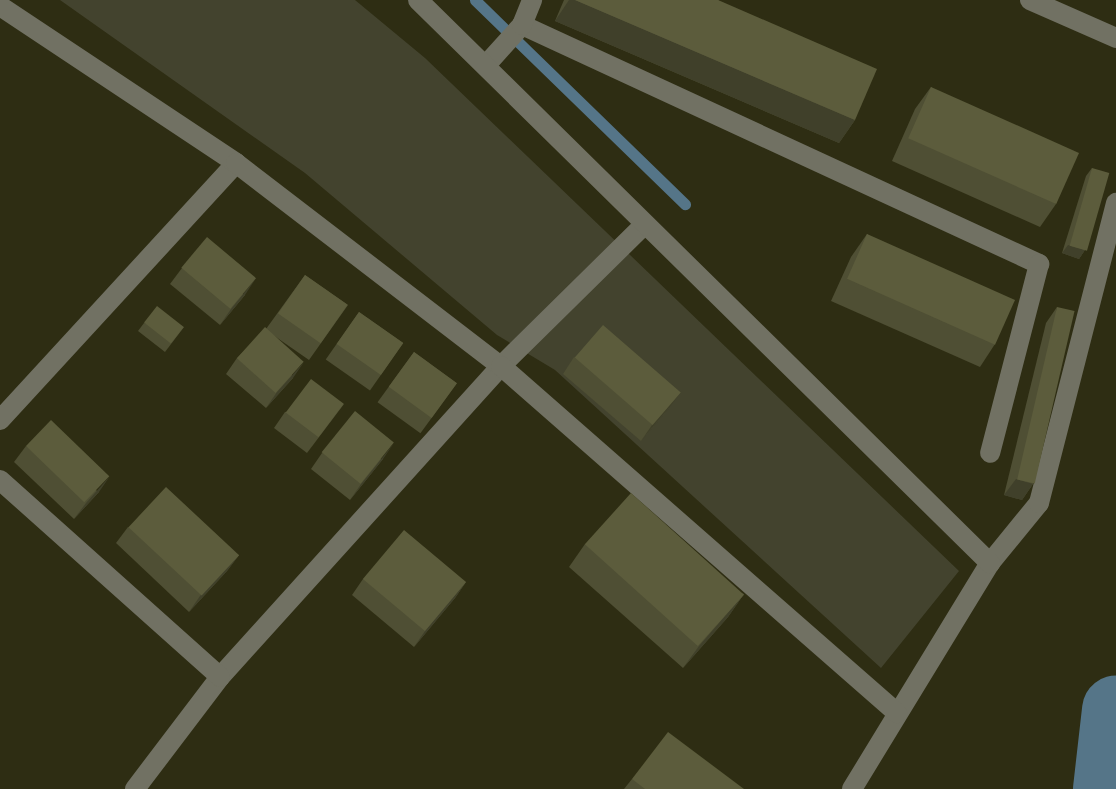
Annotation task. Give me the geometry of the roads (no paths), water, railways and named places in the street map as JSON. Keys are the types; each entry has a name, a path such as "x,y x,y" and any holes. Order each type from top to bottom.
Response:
{"street":[{"path":"418,0 493,57 644,225 990,563"},
{"path":"493,57 521,26 532,0"},
{"path":"1030,0 1116,38"},
{"path":"0,6 236,163 501,366 897,713"},
{"path":"521,26 1039,264 990,453"},
{"path":"0,420 236,163"},
{"path":"852,789 990,563 1039,503 1116,203"},
{"path":"135,789 220,677 501,366 644,225"},
{"path":"0,480 220,677"}],"waterway":[{"path":"475,0 685,204"},
{"path":"1107,789 1116,710"}]}
